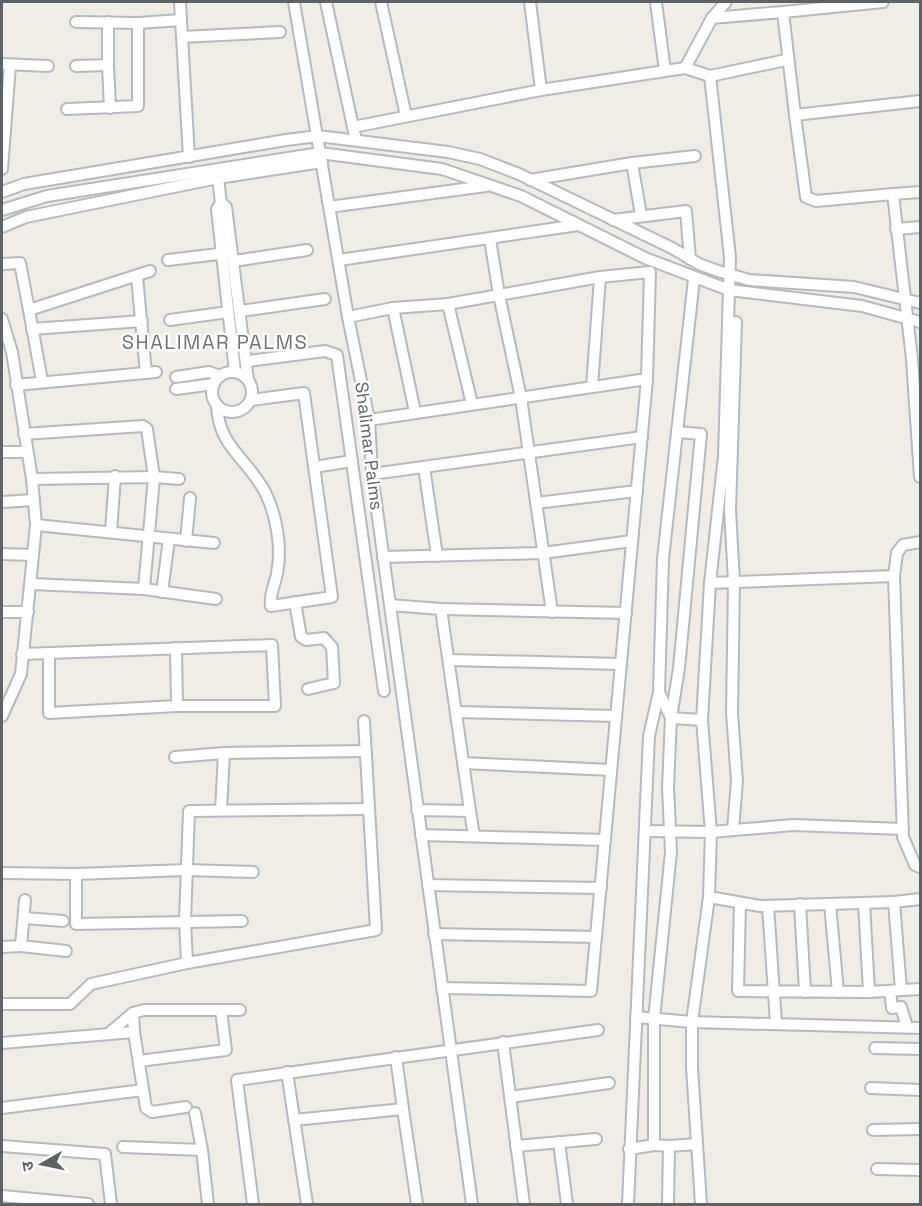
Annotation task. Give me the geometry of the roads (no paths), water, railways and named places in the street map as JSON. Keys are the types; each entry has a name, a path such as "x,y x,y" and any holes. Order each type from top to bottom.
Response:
{"street":[{"path":"180,2 189,157"},
{"name":"Shalimar Palms","path":"294,2 328,207 369,420 372,474 472,1204"},
{"path":"326,2 356,140"},
{"path":"381,2 406,116"},
{"path":"530,2 541,90"},
{"path":"656,2 665,70"},
{"path":"685,68 712,18 726,2"},
{"path":"712,18 883,2"},
{"path":"783,12 786,60 806,197 816,201 921,192"},
{"path":"76,22 138,23 181,20"},
{"path":"108,22 110,108"},
{"path":"67,109 135,107 139,104 138,23"},
{"path":"182,37 280,33"},
{"path":"353,127 541,90 665,70 685,68 710,76 786,60"},
{"path":"2,169 6,64 48,66"},
{"path":"76,66 108,65"},
{"path":"701,1204 692,1022 709,897 711,832 702,720 710,583 724,456 729,290 720,155 710,76"},
{"path":"795,115 921,101"},
{"path":"2,192 24,184 318,136 356,140 448,152 480,159 530,180 690,259 749,280 854,287 921,303"},
{"path":"530,180 695,156"},
{"path":"2,227 26,217 321,158"},
{"path":"2,210 47,196 321,158 442,170 521,196 694,279 729,290 861,306 921,322"},
{"path":"632,164 641,215"},
{"path":"218,178 221,203 226,207 230,256 248,361 248,380"},
{"path":"328,207 489,185"},
{"path":"893,195 921,477"},
{"path":"613,220 686,211 690,259"},
{"path":"339,260 578,225"},
{"path":"896,229 921,227"},
{"path":"490,238 499,295 521,398 552,612"},
{"path":"168,260 307,250"},
{"path":"230,256 228,312 235,372"},
{"path":"2,264 20,263 42,381"},
{"path":"29,310 150,271"},
{"path":"348,317 393,308 448,304 600,277 650,272 647,379 591,991 442,988"},
{"path":"16,385 151,373 137,277"},
{"path":"592,387 600,277"},
{"path":"628,1204 649,736 658,692 663,559 694,279"},
{"path":"241,311 325,299"},
{"path":"448,304 472,404"},
{"path":"393,308 415,412"},
{"path":"170,320 228,312"},
{"path":"2,319 32,479 36,525 32,584 21,674 2,716"},
{"path":"32,329 142,321"},
{"path":"733,830 737,781 732,713 734,580 730,510 736,322"},
{"path":"230,326 243,324"},
{"path":"248,361 325,351 337,355 384,691"},
{"path":"176,376 209,372 217,380"},
{"path":"176,389 217,380 235,372"},
{"path":"217,405 228,412 235,412 242,410 251,400 252,386 248,380 235,372"},
{"path":"369,420 647,379"},
{"path":"217,380 212,393 217,405 217,421 224,438 266,493 274,520 279,543 271,606 332,597 304,393 251,400"},
{"path":"24,434 143,426 147,429 154,477 144,590"},
{"path":"654,1145 654,1019 671,852 668,787 671,718 679,668 701,434 677,432"},
{"path":"372,474 642,436"},
{"path":"2,452 27,452"},
{"path":"314,467 352,461"},
{"path":"424,467 437,556"},
{"path":"32,479 115,476 179,479"},
{"path":"111,532 115,476"},
{"path":"536,503 637,491"},
{"path":"186,541 190,498"},
{"path":"2,502 34,500"},
{"path":"36,525 214,543"},
{"path":"162,592 169,539"},
{"path":"383,557 543,553 632,541"},
{"path":"921,542 903,545 897,553 894,576 903,837 915,865 921,867"},
{"path":"2,554 33,555"},
{"path":"710,583 734,580 894,576"},
{"path":"32,584 144,590 216,599"},
{"path":"295,602 301,637 306,640 324,638 332,647 336,677 334,683 308,688"},
{"path":"390,605 441,609 626,613"},
{"path":"441,609 474,836"},
{"path":"2,612 28,612"},
{"path":"22,654 49,655 272,645 275,706 177,706 49,713 49,655"},
{"path":"176,648 177,706"},
{"path":"449,660 621,664"},
{"path":"658,692 671,718"},
{"path":"456,712 616,716"},
{"path":"671,718 702,720"},
{"path":"2,1004 70,1004 91,984 188,963 376,930 364,721"},
{"path":"175,756 366,751"},
{"path":"221,810 224,753"},
{"path":"463,763 611,770"},
{"path":"188,963 185,921 189,810 369,809"},
{"path":"417,810 470,811"},
{"path":"645,831 711,832 793,825 903,829"},
{"path":"421,835 605,840"},
{"path":"2,873 76,874 187,870 253,872"},
{"path":"76,874 76,924 242,921"},
{"path":"428,885 601,888"},
{"path":"709,897 768,906 921,899"},
{"path":"21,946 26,900"},
{"path":"894,902 895,991 891,1008 901,1007 907,1027"},
{"path":"740,903 738,991 869,992 921,989"},
{"path":"864,903 869,992"},
{"path":"800,904 805,992"},
{"path":"830,904 838,992"},
{"path":"768,906 776,1023"},
{"path":"25,918 63,921"},
{"path":"434,934 596,937"},
{"path":"2,947 21,946 66,951"},
{"path":"108,1034 133,1013 144,1010 240,1010"},
{"path":"139,1061 225,1050 221,1010"},
{"path":"133,1013 134,1032 148,1111 190,1110 202,1150 208,1204"},
{"path":"636,1017 692,1022 921,1028"},
{"path":"254,1204 237,1080 598,1030"},
{"path":"2,1043 134,1032"},
{"path":"503,1042 524,1204"},
{"path":"875,1048 921,1049"},
{"path":"396,1057 417,1204"},
{"path":"287,1072 307,1204"},
{"path":"510,1097 609,1083"},
{"path":"871,1088 921,1090"},
{"path":"2,1108 143,1090"},
{"path":"294,1120 403,1109"},
{"path":"873,1130 921,1129"},
{"path":"516,1146 596,1139"},
{"path":"559,1142 567,1204"},
{"path":"629,1149 654,1145 697,1144"},
{"path":"2,1146 105,1154 111,1204"},
{"path":"668,1204 669,1146"},
{"path":"123,1147 202,1150"},
{"path":"877,1169 921,1170"},
{"path":"2,1196 88,1204"}],"district":[{"name":"SHALIMAR PALMS","path":"215,342"}]}
